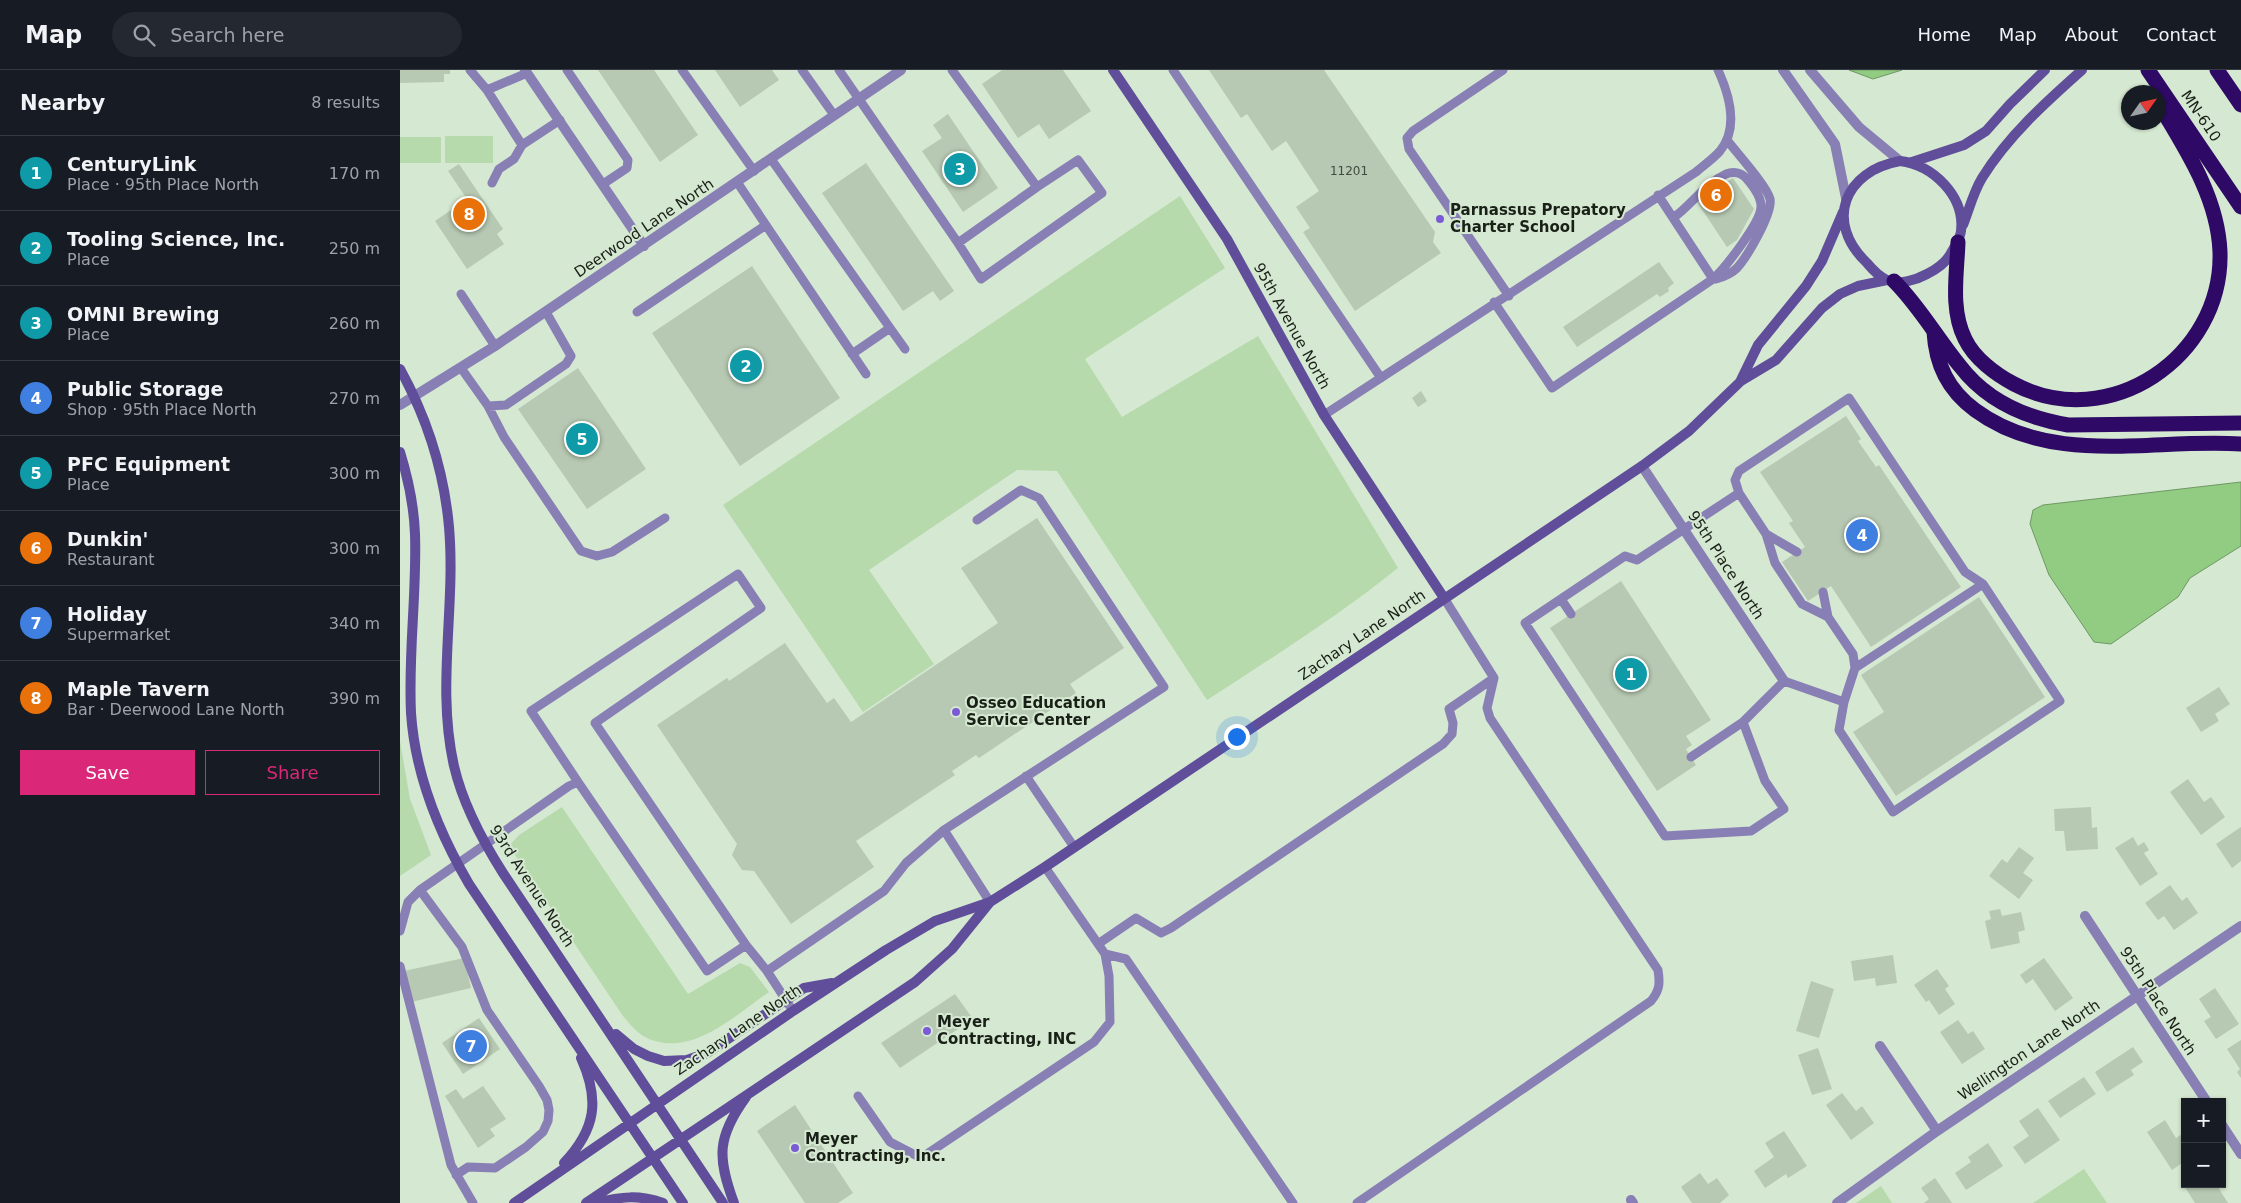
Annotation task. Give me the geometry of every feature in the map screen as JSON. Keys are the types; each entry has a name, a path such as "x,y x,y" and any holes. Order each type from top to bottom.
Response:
{"highway":[{"path":"2144,70 2151,85"},
{"name":"MN-610","path":"2148,70 2241,207"},
{"path":"2216,70 2241,106"},
{"path":"1959,236 1956,306 1961,326 1965,339 1977,356 2000,376 2023,389 2039,394 2082,399 2129,389 2161,373 2186,348 2205,321 2217,284 2220,250 2212,213 2202,181 2185,147 2166,116"},
{"path":"1891,281 1910,297 1960,367 1978,386 2008,406 2049,422 2084,425 2241,423"},
{"path":"1934,331 1938,358 1944,376 1954,390 1982,415 2010,430 2044,441 2075,445 2241,444"}],"main road":[{"name":"95th Avenue North","path":"1113,70 1198,193 1227,239 1324,415 1444,598"},
{"path":"1912,162 1964,145 1986,132 2010,104 2045,70"},
{"path":"1959,236 1960,214 1948,188 1926,169 1912,162 1900,161 1884,164 1869,171 1850,190 1845,204 1846,228 1851,243 1860,257 1891,281 1908,282 1919,279 1934,270 1948,258 1959,236 1974,194 1991,165 2034,114 2082,70"},
{"name":"Zachary Lane North","path":"1741,381 1758,345 1806,286 1822,261 1845,204"},
{"name":"Zachary Lane North","path":"514,1203 837,981 935,921 990,902 1045,867 1642,466 1689,431 1741,381 1776,360 1822,308 1840,294 1858,286 1891,281"},
{"name":"93rd Avenue North","path":"400,369 415,396 430,434 442,478 449,528 445,671 446,715 454,766 461,789 485,845 723,1203"},
{"path":"400,452 411,498 415,534 411,688 415,742 429,801 457,863 683,1203"},
{"name":"Zachary Lane North","path":"586,1203 751,1090 915,982 952,949 990,902"},
{"path":"606,1026 634,1049 675,1062 707,1053 804,988 837,981"},
{"path":"552,1177 578,1148 591,1117 593,1089 572,1036"},
{"path":"734,1203 723,1174 723,1150 726,1130 751,1090"},
{"path":"597,1203 616,1197 633,1196 645,1197 663,1203"}],"street":[{"name":"Deerwood Lane North","path":"400,405 461,368 546,312 901,70"},
{"path":"1783,70 1835,144 1841,167 1845,204"},
{"path":"1810,70 1859,127 1900,161"},
{"path":"526,71 644,246"},
{"name":"95th Place North","path":"1642,466 1784,681"},
{"name":"95th Place North","path":"2086,916 2204,1098"},
{"name":"Wellington Lane North","path":"1837,1203 1937,1131 2241,926"},
{"path":"1880,1046 1937,1131"},
{"path":"2226,1131 2241,1154"}],"lane":[{"path":"470,70 487,90 522,144"},
{"path":"567,70 628,160 628,168 603,184"},
{"path":"682,70 754,171"},
{"path":"802,70 834,116"},
{"path":"839,70 981,279 1102,193 1078,160 958,243"},
{"path":"952,70 1037,187"},
{"path":"1173,70 1380,378"},
{"path":"1503,70 1413,131 1407,138 1409,149 1509,296"},
{"path":"1324,415 1494,302 1509,296 1658,195 1696,172 1720,151 1727,140 1731,125 1725,86 1718,70"},
{"path":"487,90 526,71"},
{"path":"492,183 499,169 514,159 522,144 560,120"},
{"path":"1713,280 1726,276 1736,269 1770,209 1770,198 1727,140"},
{"path":"771,159 905,350"},
{"path":"1494,302 1552,388 1713,280 1730,263 1761,211 1760,199 1742,175 1731,172 1725,174 1701,191 1682,212 1673,218"},
{"path":"737,182 866,374"},
{"path":"1658,195 1713,280"},
{"path":"637,312 766,225"},
{"path":"461,294 495,346"},
{"path":"488,406 506,405 566,364 571,356 568,347 546,312"},
{"path":"852,354 890,328"},
{"path":"461,368 488,406 504,437 581,551 597,556 612,552 665,518"},
{"path":"1823,592 1828,617 1852,654 1855,668 1844,702 1839,730 1893,812 2060,701 1982,584 1964,572 1849,398 1739,471 1736,480 1739,493 1766,534 1775,563 1802,604 1828,617"},
{"path":"767,971 884,891 906,863 944,830 1164,687 1039,498 1021,490 976,520"},
{"path":"1739,493 1638,560 1625,556 1525,623 1665,836 1752,831 1784,809 1765,781 1742,722"},
{"path":"1766,534 1797,552"},
{"path":"746,945 707,971 531,711 738,574 761,608 596,723 746,945 767,971 793,1011"},
{"path":"1855,668 1982,584"},
{"path":"1357,1203 1651,1001 1658,992 1660,985 1658,970 1490,718 1487,708 1494,678 1444,598"},
{"path":"1561,599 1571,614"},
{"path":"1098,944 1136,918 1161,933 1171,928 1442,744 1452,734 1449,709 1494,678"},
{"path":"1691,757 1742,722 1784,681 1844,702"},
{"path":"1026,776 1074,847"},
{"path":"400,931 408,902 420,890 568,786 578,782"},
{"path":"944,830 990,902"},
{"path":"858,1096 890,1142 921,1158 1094,1042 1110,1022 1109,976 1105,954 1045,867"},
{"path":"420,890 462,947 487,1010 539,1086 547,1100 549,1110 544,1132 496,1168 468,1167 456,1174"},
{"path":"1105,954 1126,959 1293,1203"},
{"path":"400,966 451,1165 473,1203"}],"shaded area":[{"path":"1849,70 1902,70 1873,79"},
{"path":"445,136 493,136 493,163 445,163"},
{"path":"400,137 441,137 441,163 400,163"},
{"path":"1180,196 1225,268 1085,359 1122,417 1258,336 1398,568 1328,620 1207,700 1057,471 1017,470 869,570 934,664 863,712 723,505"},
{"path":"2241,482 2241,546 2190,578 2178,597 2111,644 2094,642 2049,575 2030,524 2033,510 2043,505"},
{"path":"400,741 410,799 431,855 400,876"},
{"path":"562,807 688,994 740,963 750,967 769,992 727,1022 695,1039 679,1043 662,1043 645,1037 636,1030 623,1016 509,846 519,835"},
{"path":"2084,1169 2107,1203 2033,1203"},
{"path":"1881,1186 1892,1203 1856,1203"}],"building":[{"path":"400,70 450,70 450,74 444,74 444,82 400,83"},
{"path":"598,70 654,70 698,135 660,162"},
{"path":"715,70 772,70 779,80 740,107"},
{"path":"1002,70 1063,70 1091,111 1049,139 1039,124 1018,138 982,84"},
{"name":"Parnassus Prepatory Charter School","path":"1209,70 1324,70 1435,232 1433,242 1441,253 1355,311 1303,232 1310,228 1296,207 1319,191 1286,141 1272,151 1247,114 1241,118"},
{"path":"948,114 998,188 963,212 922,151 942,138 933,125"},
{"path":"866,163 954,291 940,301 933,291 903,311 822,193"},
{"path":"459,164 503,229 497,234 504,244 467,269 435,221 467,199 448,171"},
{"path":"1733,178 1754,209 1737,240 1727,247 1697,202"},
{"path":"1659,262 1674,283 1668,288 1669,291 1660,297 1657,294 1577,347 1563,327"},
{"path":"752,266 840,398 740,466 652,333"},
{"path":"578,368 646,469 587,509 518,409"},
{"path":"1421,391 1427,401 1418,407 1412,398"},
{"path":"1846,416 1861,439 1858,441 1876,467 1879,465 1961,587 1871,647 1831,586 1808,601 1782,562 1805,547 1789,523 1793,521 1760,472"},
{"name":"Osseo Education Service Center","path":"1037,518 1124,648 1070,684 1076,693 979,758 976,755 952,771 955,775 856,841 874,867 791,924 754,871 742,870 732,855 737,844 657,725 727,678 729,681 785,643 827,703 834,698 851,722 998,623 961,568"},
{"path":"1621,581 1711,720 1686,736 1692,745 1686,749 1696,765 1657,791 1550,628"},
{"path":"1979,597 2045,697 1896,796 1853,732 1884,712 1861,675"},
{"path":"2219,687 2230,704 2215,714 2219,721 2201,732 2186,708"},
{"path":"2188,779 2204,802 2211,797 2225,817 2201,835 2170,792"},
{"path":"2091,807 2092,828 2097,827 2098,849 2066,851 2064,831 2055,831 2054,809"},
{"path":"2241,827 2241,861 2232,868 2216,844"},
{"path":"2133,837 2138,846 2144,842 2149,850 2144,853 2158,874 2140,886 2115,848"},
{"path":"2019,847 2034,858 2023,873 2033,880 2019,899 1989,876 2002,859 2007,863"},
{"path":"2170,885 2182,901 2187,897 2198,913 2174,930 2164,916 2158,920 2145,903"},
{"path":"2000,909 2002,916 2021,912 2025,930 2018,932 2020,943 1991,949 1985,921 1991,919 1989,911"},
{"path":"1893,955 1897,983 1876,986 1875,978 1854,981 1851,961"},
{"path":"464,958 471,988 411,1002 404,971"},
{"path":"2044,958 2073,998 2055,1011 2033,979 2026,984 2020,975"},
{"path":"1937,969 1949,986 1945,989 1955,1004 1939,1015 1929,1000 1926,1002 1914,985"},
{"path":"1811,981 1834,989 1819,1038 1796,1031"},
{"path":"2215,988 2239,1024 2216,1039 2204,1021 2211,1017 2199,999"},
{"name":"Meyer Contracting, INC","path":"955,994 973,1019 900,1068 881,1043"},
{"path":"479,1018 500,1049 463,1074 442,1043"},
{"path":"1958,1020 1968,1034 1973,1031 1985,1049 1962,1064 1940,1032"},
{"path":"2241,1040 2241,1078 2237,1072 2240,1069 2227,1049"},
{"path":"2133,1047 2143,1062 2131,1070 2134,1075 2107,1092 2095,1072"},
{"path":"1818,1048 1832,1089 1812,1095 1798,1055"},
{"path":"2084,1077 2096,1094 2060,1118 2048,1101"},
{"path":"483,1086 506,1119 490,1129 495,1136 478,1148 445,1096 456,1089 463,1099"},
{"path":"1842,1093 1856,1111 1862,1106 1874,1123 1851,1140 1826,1105"},
{"name":"Meyer Contracting, Inc.","path":"795,1105 853,1193 838,1203 805,1203 757,1131"},
{"path":"2038,1108 2060,1140 2025,1164 2013,1147 2029,1136 2019,1121"},
{"path":"2165,1120 2176,1138 2181,1135 2181,1164 2172,1170 2147,1132"},
{"path":"1784,1131 1807,1166 1788,1178 1786,1174 1765,1188 1754,1171 1774,1157 1765,1143"},
{"path":"1988,1143 2003,1166 1966,1190 1955,1173 1971,1162 1968,1157"},
{"path":"1700,1173 1708,1184 1717,1178 1729,1195 1720,1203 1692,1203 1681,1187"},
{"path":"1935,1178 1952,1203 1924,1203 1929,1199 1921,1188"},
{"path":"2185,1188 2219,1188 2228,1203 2195,1203"}],"place":[{"name":"OMNI Brewing","path":"960,169"},
{"name":"Dunkin'","path":"1716,195"},
{"name":"Maple Tavern","path":"469,214"},
{"name":"Parnassus Prepatory Charter School","path":"1440,219"},
{"name":"Tooling Science, Inc.","path":"746,366"},
{"name":"PFC Equipment","path":"582,439"},
{"name":"Public Storage","path":"1862,535"},
{"name":"CenturyLink","path":"1631,674"},
{"name":"Osseo Education Service Center","path":"956,712"},
{"name":"Meyer Contracting, INC","path":"927,1031"},
{"name":"Holiday","path":"471,1046"},
{"name":"Meyer Contracting, Inc.","path":"795,1148"}]}
